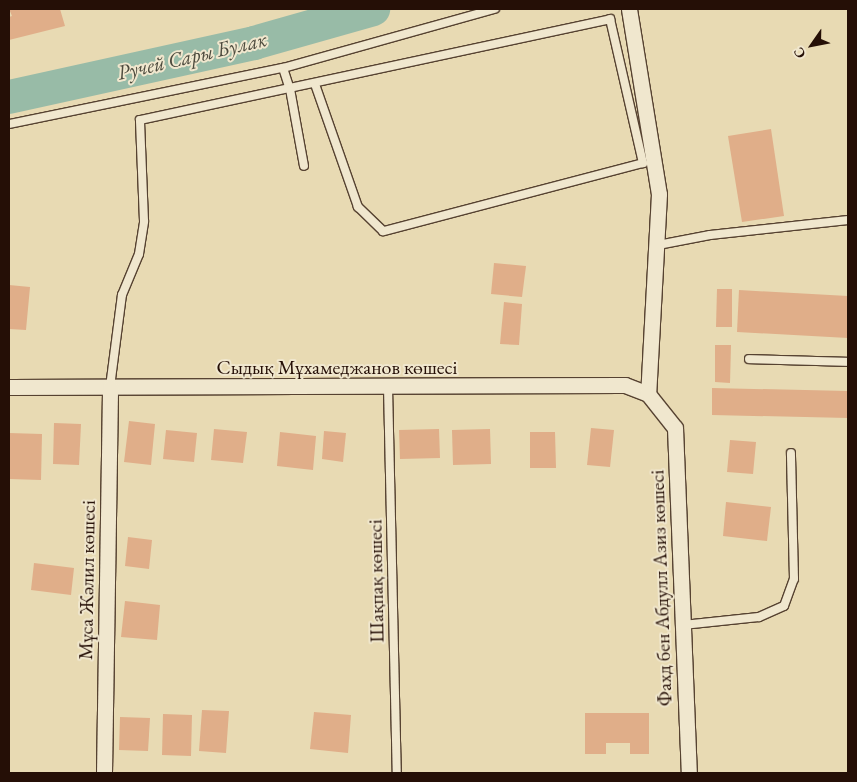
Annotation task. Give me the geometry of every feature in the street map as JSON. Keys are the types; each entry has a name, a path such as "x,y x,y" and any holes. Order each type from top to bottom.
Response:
{"street":[{"path":"629,9 660,194 648,394"},
{"name":"Сыдық Мұхамеджанов көшесі","path":"9,387 625,385 648,394 659,406"},
{"name":"Мұса Жәлил көшесі","path":"104,773 110,387"},
{"name":"Фахд бен Абдулл Азиз көшесі","path":"659,406 675,428 689,773"}],"lane":[{"path":"9,124 283,68 495,9"},
{"path":"110,387 122,295 139,254 144,221 140,120 315,84 610,19 643,163 383,231 358,207 315,84"},
{"path":"283,68 290,89 304,166"},
{"path":"658,245 710,235 848,220"},
{"path":"749,359 848,362"},
{"name":"Шақпақ көшесі","path":"388,387 397,773"},
{"path":"683,626 759,617 784,606 794,579 791,453"}],"building":[{"path":"9,9 60,9 65,26 9,40 9,17 12,16"},
{"path":"771,129 784,216 742,222 728,136"},
{"path":"494,263 526,266 522,297 491,294"},
{"path":"9,285 30,287 26,330 9,329"},
{"path":"717,289 732,289 732,327 716,327"},
{"path":"739,290 848,296 848,338 737,332"},
{"path":"504,302 522,304 519,345 500,344"},
{"path":"715,345 731,345 730,383 715,382"},
{"path":"712,388 848,391 848,418 712,415"},
{"path":"129,421 155,424 151,465 124,462"},
{"path":"54,423 81,424 79,465 53,464"},
{"path":"591,428 614,430 610,467 587,465"},
{"path":"214,429 247,432 243,463 211,460"},
{"path":"439,429 440,458 400,459 399,430"},
{"path":"490,429 491,464 453,465 452,430"},
{"path":"166,430 197,433 194,462 163,459"},
{"path":"324,431 346,433 343,462 322,459"},
{"path":"280,432 316,436 313,470 277,466"},
{"path":"530,432 555,432 556,468 530,468"},
{"path":"9,433 42,434 41,480 9,479"},
{"path":"730,440 756,442 753,474 727,472"},
{"path":"726,502 771,507 767,541 723,536"},
{"path":"128,537 152,540 149,569 125,566"},
{"path":"34,563 74,568 71,595 31,590"},
{"path":"125,601 160,605 157,640 121,637"},
{"path":"202,710 229,711 226,753 199,751"},
{"path":"314,712 351,715 348,753 310,749"},
{"path":"585,713 649,713 649,754 630,754 630,743 606,743 606,754 585,754"},
{"path":"163,714 192,715 191,756 162,755"},
{"path":"120,717 150,718 148,751 119,750"}],"waterway":[{"name":"Ручей Сары Булак","path":"9,97 254,43 373,9"}]}
